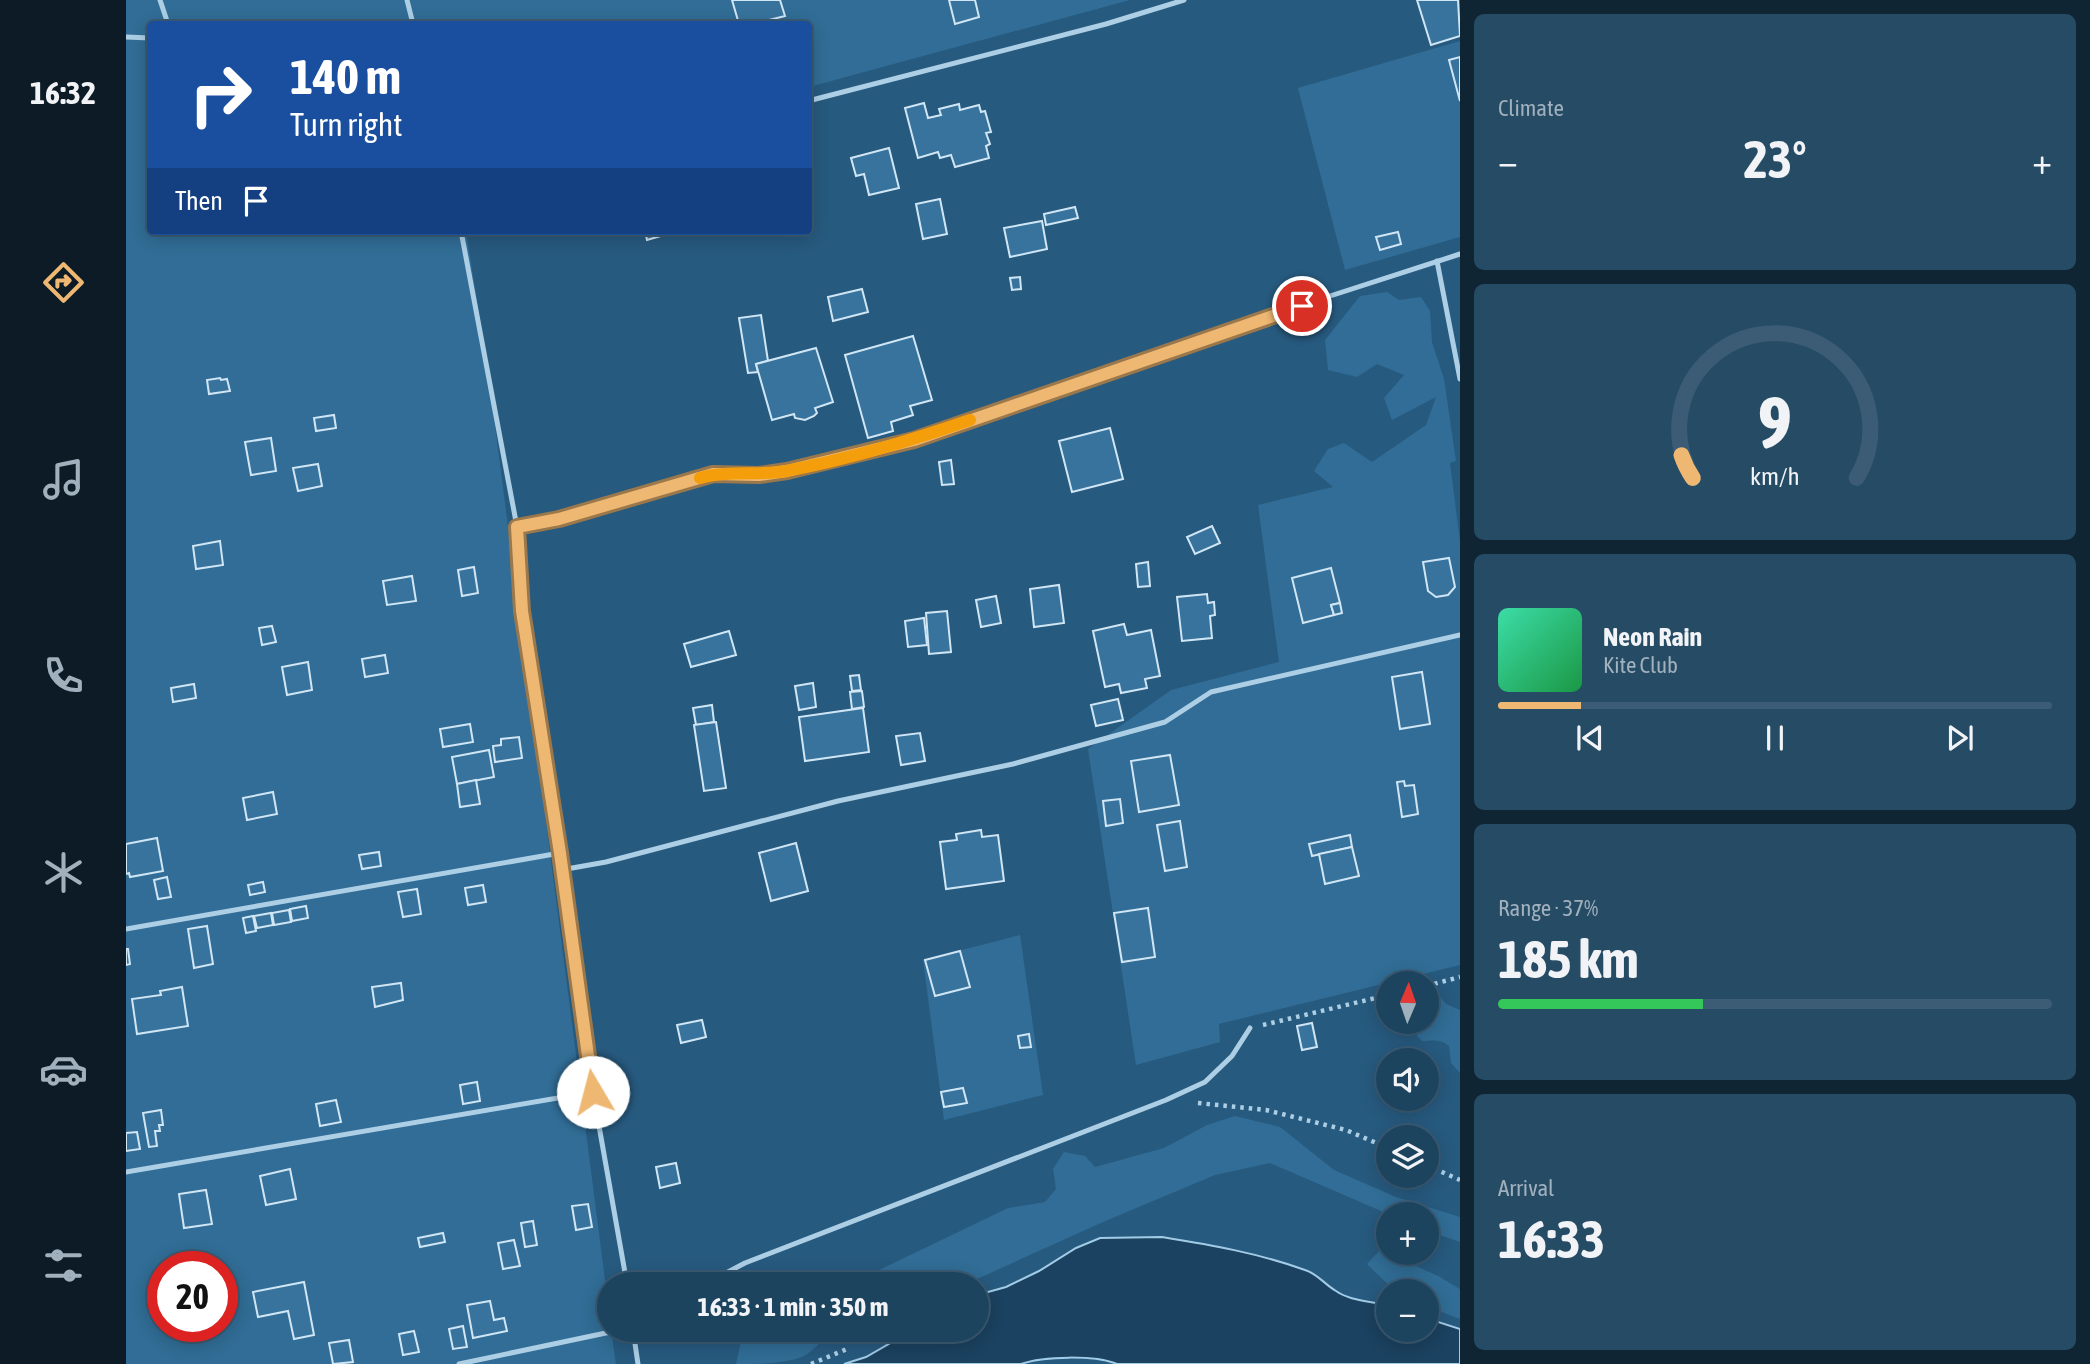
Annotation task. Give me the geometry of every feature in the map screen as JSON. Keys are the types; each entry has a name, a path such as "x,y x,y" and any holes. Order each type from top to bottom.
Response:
{"lane":[{"path":"160,0 167,21"},
{"path":"407,0 412,21"},
{"path":"812,100 1093,27 1184,0"},
{"path":"126,37 147,38"},
{"path":"462,235 517,527 522,611 560,853 593,1092 625,1272"},
{"path":"517,527 559,519 713,474 759,475 787,471 914,440 1460,254"},
{"path":"1437,261 1460,379"},
{"path":"561,870 606,862 838,801 1013,764 1165,722 1211,692 1460,635"},
{"path":"126,929 560,853"},
{"path":"727,1272 745,1262 1166,1100 1205,1082 1232,1056 1250,1028"},
{"path":"126,1172 593,1092"},
{"path":"459,1364 597,1335"},
{"path":"635,1342 638,1364"}],"path":[{"path":"1439,983 1460,977"},
{"path":"1250,1028 1376,998"},
{"path":"1166,1100 1266,1110 1346,1130 1376,1143"},
{"path":"1439,1171 1460,1180"},
{"path":"811,1364 847,1349"}],"shaded area":[{"path":"126,0 1130,0 812,86 812,21 147,21 147,235 467,235 488,371 604,1272 597,1272 597,1342 613,1342 616,1364 126,1364"},
{"path":"1460,41 1460,237 1345,270 1298,88"},
{"path":"1387,292 1399,300 1421,297 1430,311 1432,342 1444,379 1456,461 1450,463 1460,541 1460,965 1435,971 1376,971 1376,986 1219,1024 1220,1042 1136,1065 1088,749 1171,690 1279,662 1258,505 1333,487 1314,471 1328,449 1344,443 1372,462 1426,425 1436,397 1392,420 1384,398 1404,375 1377,364 1357,377 1328,370 1325,340 1360,296"},
{"path":"1020,935 1043,1095 944,1120 923,960"},
{"path":"1439,997 1446,1004 1460,1010 1460,1073 1451,1063 1449,1046 1446,1043 1422,1041 1417,1036 1439,1034"},
{"path":"1235,1116 1280,1127 1334,1170 1412,1202 1376,1202 1376,1209 1270,1163 1215,1175 989,1274 875,1272 1008,1208 1045,1202 1056,1189 1053,1169 1064,1152 1085,1156 1095,1167 1164,1148 1207,1125"},
{"path":"1439,1210 1460,1217 1460,1242 1439,1235"},
{"path":"1162,1237 1252,1254 1310,1272 1342,1294 1376,1304 1376,1342 1439,1342 1439,1322 1460,1329 1460,1364 1117,1364 1096,1359 1069,1358 1042,1359 1021,1364 844,1364 866,1357 892,1342 989,1342 989,1292 1006,1287 1076,1248 1100,1238"},
{"path":"1376,1254 1376,1265 1413,1265 1460,1289 1460,1319 1439,1311 1439,1279 1382,1279 1367,1264"},
{"path":"741,1342 822,1342 795,1359 761,1364 736,1364"}],"building":[{"path":"732,0 780,0 785,16 765,21 738,21"},
{"path":"949,0 975,0 979,17 955,24"},
{"path":"1417,0 1458,0 1460,36 1431,45"},
{"path":"1460,57 1460,101 1449,60"},
{"path":"924,103 928,118 941,115 939,109 959,104 960,110 979,105 981,112 985,111 991,132 986,133 990,144 986,146 989,158 955,167 951,155 940,158 938,152 918,158 905,108"},
{"path":"889,148 899,188 869,195 864,174 856,176 851,158"},
{"path":"940,199 947,234 923,239 916,204"},
{"path":"1075,207 1078,218 1046,225 1044,214"},
{"path":"1042,221 1047,249 1010,257 1004,228"},
{"path":"1398,232 1401,244 1380,250 1376,237"},
{"path":"646,235 664,235 647,240"},
{"path":"1020,277 1021,289 1012,290 1010,278"},
{"path":"862,289 868,312 833,321 828,297"},
{"path":"761,315 768,361 756,364 758,372 748,373 739,318"},
{"path":"913,336 932,400 910,406 913,415 891,422 893,431 868,438 845,355"},
{"path":"816,348 833,402 815,408 817,413 805,420 795,418 794,414 772,420 756,364"},
{"path":"227,379 230,391 209,394 207,380"},
{"path":"334,415 336,428 316,431 314,418"},
{"path":"1110,428 1123,479 1072,492 1059,441"},
{"path":"271,438 276,471 251,475 245,442"},
{"path":"951,460 954,484 942,485 939,462"},
{"path":"318,464 322,486 298,491 293,468"},
{"path":"1212,526 1220,543 1195,554 1187,537"},
{"path":"220,541 223,565 196,569 193,546"},
{"path":"1449,558 1455,587 1448,595 1436,597 1428,591 1423,562"},
{"path":"1148,562 1150,586 1138,587 1136,564"},
{"path":"474,567 478,593 462,596 458,570"},
{"path":"1331,568 1340,603 1331,605 1334,615 1303,623 1292,578"},
{"path":"412,576 416,601 387,605 383,581"},
{"path":"1059,585 1064,623 1034,627 1030,589"},
{"path":"1207,594 1208,603 1214,602 1215,615 1210,616 1212,638 1182,641 1177,597"},
{"path":"996,596 1001,623 981,627 976,600"},
{"path":"1340,603 1342,613 1334,615 1331,605"},
{"path":"947,611 951,652 929,654 926,613"},
{"path":"924,618 927,645 908,647 905,621"},
{"path":"1124,624 1127,635 1151,630 1160,676 1145,679 1147,688 1121,693 1119,684 1105,687 1093,631"},
{"path":"272,626 276,642 262,645 259,628"},
{"path":"729,631 736,655 691,667 684,644"},
{"path":"385,655 388,673 365,677 362,659"},
{"path":"308,662 312,690 287,695 282,667"},
{"path":"1422,672 1430,724 1400,729 1392,677"},
{"path":"859,675 861,690 852,691 850,676"},
{"path":"813,683 816,707 799,710 795,686"},
{"path":"194,684 196,698 173,702 171,688"},
{"path":"862,691 864,707 852,709 850,692"},
{"path":"1118,699 1123,720 1096,726 1091,705"},
{"path":"712,705 714,722 696,725 693,708"},
{"path":"863,708 869,752 805,761 799,717"},
{"path":"716,722 726,788 704,791 694,725"},
{"path":"470,724 473,742 443,747 440,729"},
{"path":"920,733 925,761 901,765 896,736"},
{"path":"519,737 522,758 495,762 493,746 501,745 501,739"},
{"path":"489,750 494,777 457,784 452,757"},
{"path":"1170,755 1179,805 1139,812 1131,761"},
{"path":"476,780 480,804 460,807 457,784"},
{"path":"1404,781 1405,786 1414,785 1418,814 1402,817 1397,782"},
{"path":"273,792 277,814 247,820 243,798"},
{"path":"1120,799 1123,823 1106,826 1103,801"},
{"path":"1180,821 1187,867 1165,871 1157,825"},
{"path":"981,830 982,837 998,835 1004,881 946,889 940,842 957,840 956,834"},
{"path":"1350,835 1352,847 1312,856 1309,844"},
{"path":"157,838 163,871 130,877 129,873 126,874 126,844"},
{"path":"796,843 808,891 771,901 759,853"},
{"path":"1352,847 1359,876 1325,884 1319,854"},
{"path":"379,852 381,866 362,869 359,855"},
{"path":"167,877 171,897 158,899 154,880"},
{"path":"263,882 265,892 250,895 248,885"},
{"path":"483,885 486,902 468,905 465,888"},
{"path":"417,889 421,914 403,917 398,892"},
{"path":"306,906 308,918 292,921 290,909"},
{"path":"1148,908 1155,957 1122,962 1114,913"},
{"path":"289,910 291,922 274,925 272,913"},
{"path":"271,913 273,925 257,928 254,916"},
{"path":"253,916 256,931 246,933 243,918"},
{"path":"207,926 213,964 194,968 188,929"},
{"path":"126,949 130,964 126,965"},
{"path":"960,951 970,987 935,996 925,960"},
{"path":"401,983 403,1000 375,1007 372,987"},
{"path":"182,987 188,1026 137,1034 132,999 161,995 160,991"},
{"path":"702,1020 706,1037 681,1043 677,1025"},
{"path":"1312,1023 1317,1047 1302,1050 1297,1026"},
{"path":"1029,1034 1031,1047 1020,1048 1018,1036"},
{"path":"477,1082 480,1101 463,1104 460,1085"},
{"path":"963,1088 967,1103 944,1107 941,1092"},
{"path":"336,1100 341,1122 320,1126 316,1104"},
{"path":"161,1110 163,1125 159,1125 160,1131 155,1131 157,1146 149,1147 143,1113"},
{"path":"137,1132 140,1149 126,1151 126,1133"},
{"path":"676,1163 680,1183 660,1188 656,1167"},
{"path":"290,1169 296,1199 266,1205 260,1176"},
{"path":"206,1190 212,1224 184,1228 179,1194"},
{"path":"588,1204 592,1227 576,1230 572,1206"},
{"path":"533,1221 537,1245 525,1247 521,1223"},
{"path":"443,1233 445,1242 420,1247 418,1238"},
{"path":"514,1240 520,1266 503,1269 498,1243"},
{"path":"304,1282 314,1335 294,1339 288,1311 258,1317 253,1292"},
{"path":"490,1301 494,1320 504,1318 507,1331 473,1338 467,1305"},
{"path":"463,1326 467,1347 453,1349 449,1329"},
{"path":"414,1331 419,1352 403,1355 399,1334"},
{"path":"349,1340 353,1362 333,1364 329,1343"}],"slow traffic":[{"path":"700,478 713,474 759,475 787,471 914,440 970,420"}],"route":[{"path":"593,1092 560,853 522,611 517,527 559,519 713,474 759,475 787,471 914,440 1302,306"}]}
